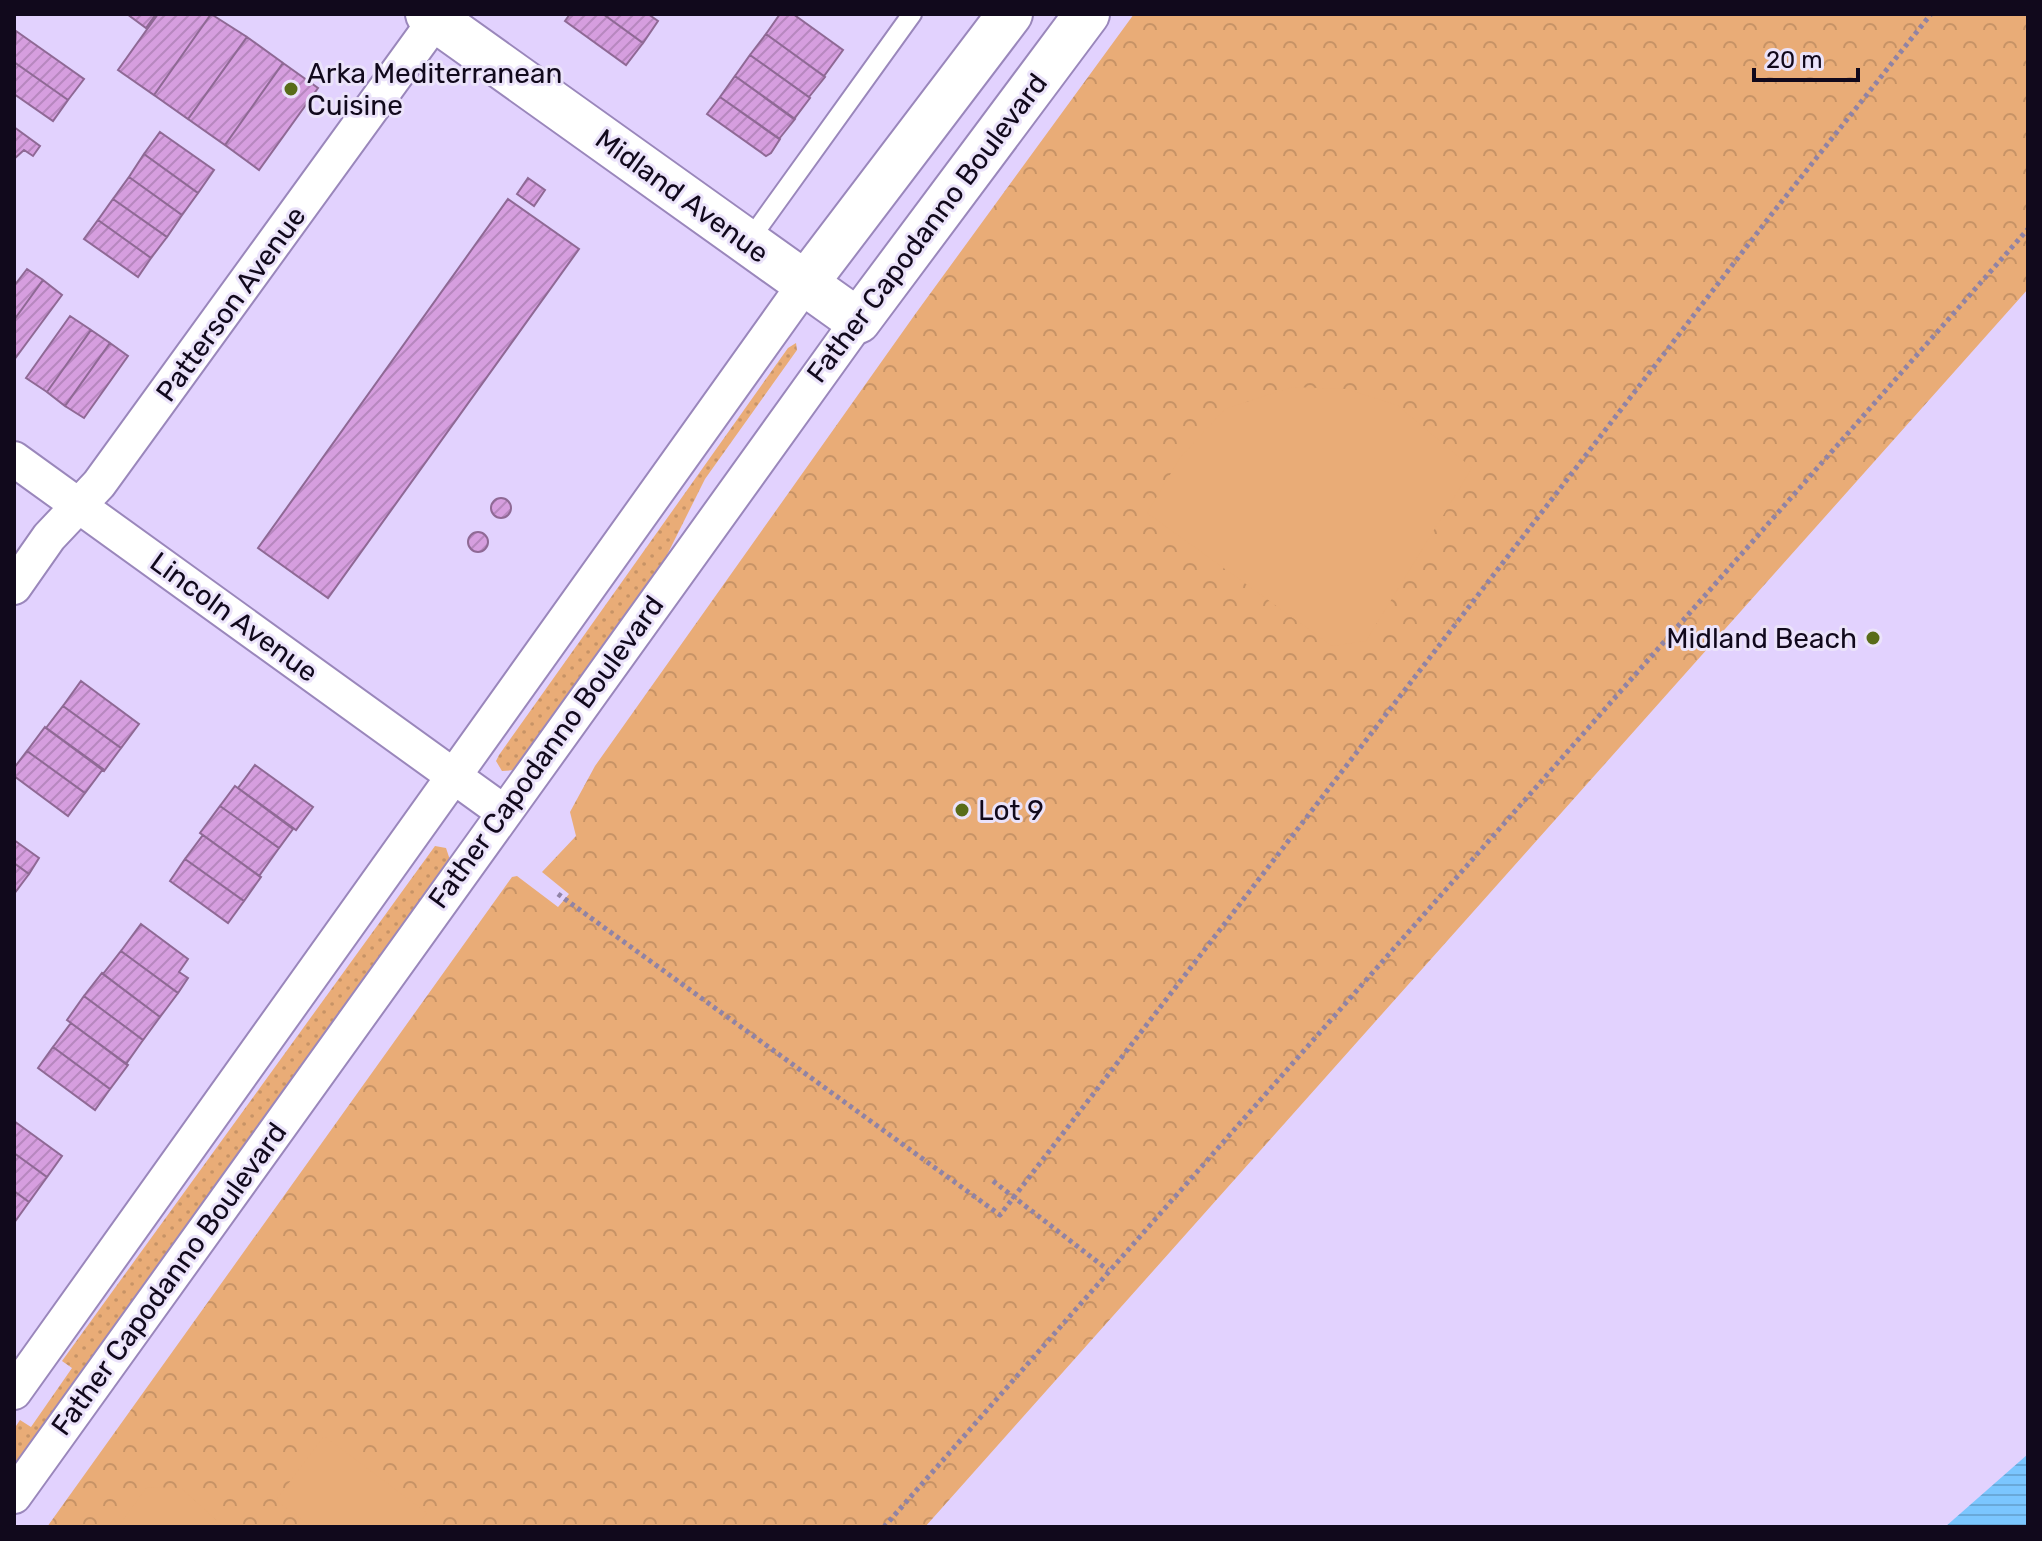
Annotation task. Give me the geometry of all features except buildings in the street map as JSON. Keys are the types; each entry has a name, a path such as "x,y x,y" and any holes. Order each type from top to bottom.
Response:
{"main road":[{"path":"805,284 1010,14"},
{"name":"Father Capodanno Boulevard","path":"858,321 1087,14"},
{"name":"Midland Avenue","path":"435,16 858,321"}],"street":[{"name":"Patterson Avenue","path":"14,587 49,537 99,484 246,284 435,16"},
{"path":"17,1380 805,284"},
{"name":"Father Capodanno Boulevard","path":"14,1496 502,811 858,321"},
{"name":"Lincoln Avenue","path":"14,459 502,811"}],"lane":[{"path":"747,243 912,14"}],"path":[{"path":"558,894 1000,1215 1771,215 1931,14"},
{"path":"884,1527 2028,229"},
{"path":"993,1181 1108,1270"}],"green space":[{"name":"Midland Beach","path":"1134,14 2028,14 2028,289 925,1527 47,1527 512,877 517,876 558,907 569,894 542,872 576,836 570,812 595,766 916,313"},
{"path":"796,343 797,350 705,479 662,565 515,770 502,771 496,761 499,755 788,348"},
{"path":"1292,387 1346,389 1397,405 1472,468 1366,641 1332,646 1147,513 1180,458 1225,409"},
{"path":"435,846 446,848 450,860 14,1473 14,1429 20,1420 31,1427 72,1368 62,1361"},
{"path":"324,1436 427,1513 417,1527 312,1527 276,1500"},
{"path":"147,1487 181,1488 224,1527 118,1527"}],"water":[{"path":"2028,1454 2028,1527 1945,1527"}],"place":[{"name":"Arka Mediterranean Cuisine","path":"291,89"},
{"name":"Midland Beach","path":"1873,638"},
{"name":"Lot 9","path":"962,810"}]}
